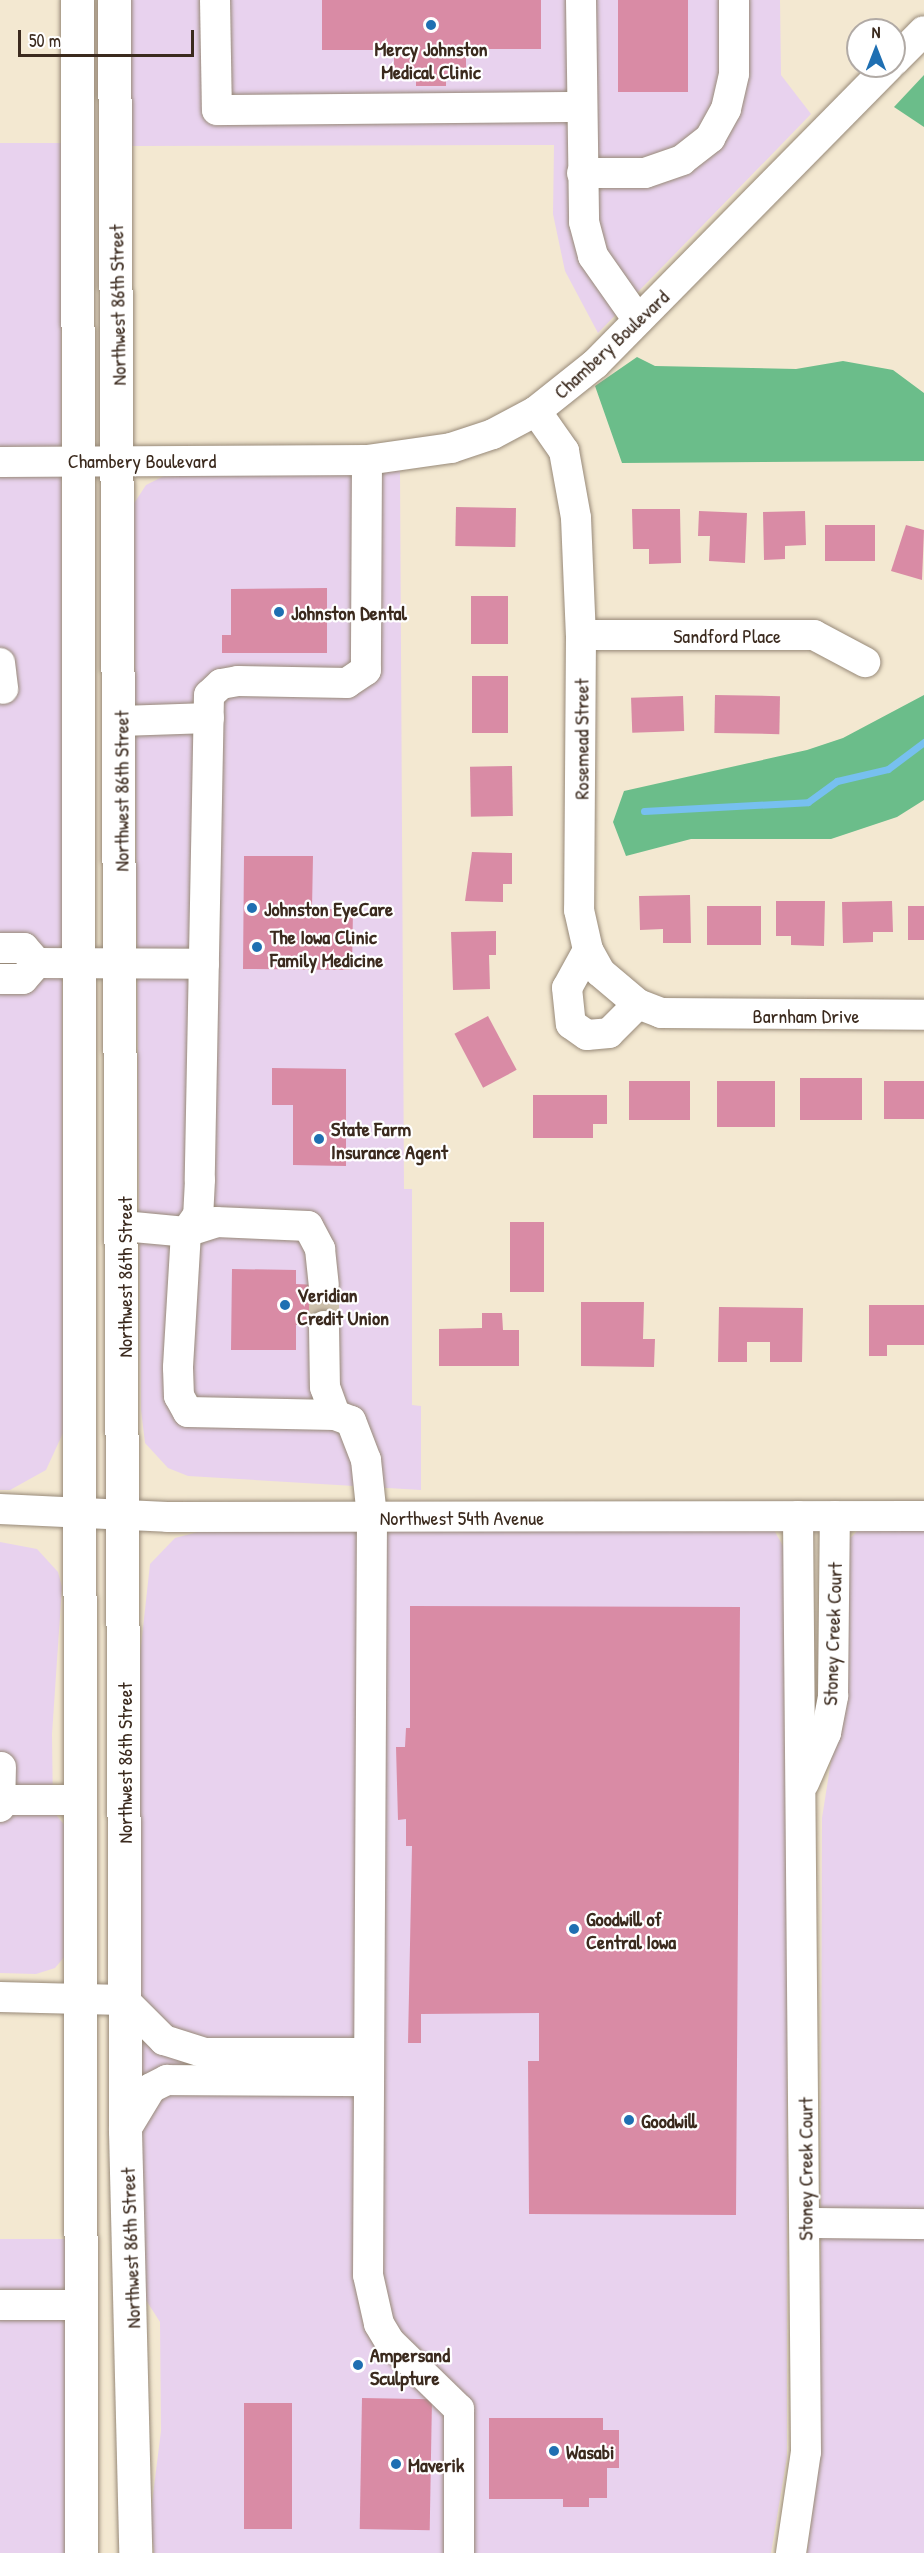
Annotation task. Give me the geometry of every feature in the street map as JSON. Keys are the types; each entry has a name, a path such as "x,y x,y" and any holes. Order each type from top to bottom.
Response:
{"main road":[{"name":"Northwest 86th Street","path":"77,0 81,2553"},
{"name":"Northwest 86th Street","path":"114,0 121,721 125,2131 135,2553"}],"street":[{"path":"215,0 217,110 581,107"},
{"path":"581,0 584,222 593,256 638,320"},
{"path":"582,173 645,173 682,160 710,138 726,109 734,74 734,0"},
{"path":"906,49 924,31"},
{"name":"Chambery Boulevard","path":"0,462 367,460 451,448 536,411 566,390 638,320 877,78"},
{"name":"Rosemead Street","path":"536,411 556,432 571,483 581,635 579,910 588,950 600,972 638,1004 687,1016"},
{"path":"367,460 366,670 347,683 221,684 209,695 198,1215 186,1232 178,1368 179,1396 189,1412 335,1415 351,1421 359,1438 372,1517 368,2275 373,2307 390,2342 459,2409 459,2553"},
{"name":"Sandford Place","path":"581,635 814,635 865,662"},
{"path":"121,721 209,718"},
{"path":"0,948 24,948 37,963 122,966 204,964"},
{"path":"588,950 567,988 571,1024 587,1035 609,1034 638,1004"},
{"path":"0,979 23,979 37,963"},
{"name":"Barnham Drive","path":"687,1016 924,1015"},
{"path":"123,1226 186,1232 216,1222 308,1226 320,1249 324,1285"},
{"path":"324,1326 325,1387 335,1415"},
{"name":"Northwest 54th Avenue","path":"0,1509 124,1515 372,1517 924,1516"},
{"name":"Stoney Creek Court","path":"791,2553 806,2451 804,1783 798,1728 798,1516"},
{"name":"Stoney Creek Court","path":"804,1783 826,1733 833,1696 835,1516"},
{"path":"0,1807 1,1767"},
{"path":"0,1800 80,1800"},
{"path":"0,1997 81,1996 124,2000 164,2040 205,2054 369,2067"},
{"path":"125,2131 151,2088 166,2080 369,2067"},
{"path":"806,2223 924,2224"},
{"path":"0,2304 80,2305"}],"shaded area":[{"path":"129,0 780,0 781,75 811,114 598,333 565,271 553,214 554,145 130,146"},
{"path":"0,143 61,143 63,1433 46,1470 10,1490 0,1490"},
{"path":"400,470 404,1189 412,1189 412,1405 421,1406 421,1490 188,1476 168,1468 145,1443 141,1410 133,505 146,485 164,476"},
{"path":"924,1528 924,2553 807,2553 820,2456 822,1818 833,1748 847,1542 858,1530"},
{"path":"774,1530 788,1555 787,2457 771,2553 154,2553 150,2518 161,2431 160,2322 146,2300 139,2080 140,1655 150,1564 175,1538 198,1532"},
{"path":"0,1542 37,1549 58,1572 62,1587 52,1734 53,1811 66,1827 65,1956 55,1968 36,1974 0,1973"},
{"path":"0,2239 80,2239 80,2553 0,2553"}],"green space":[{"path":"924,75 924,127 894,107"},
{"path":"637,357 655,366 796,369 843,361 893,370 924,393 924,461 622,463 595,386"},
{"path":"924,695 924,800 897,817 831,839 691,839 626,856 613,822 624,791 807,750 843,738"}],"building":[{"name":"Mercy Johnston Medical Clinic","path":"322,0 541,0 541,49 466,49 466,78 446,78 446,86 416,86 416,76 394,76 394,50 322,50"},
{"path":"618,0 688,0 688,92 618,92"},
{"path":"456,507 516,508 515,547 455,546"},
{"path":"632,509 680,509 681,563 649,564 649,549 633,549"},
{"path":"699,511 747,513 745,563 709,561 710,536 698,536"},
{"path":"805,511 806,545 785,546 785,559 764,560 763,512"},
{"path":"825,525 875,525 875,561 825,561"},
{"path":"906,525 924,530 922,580 891,571"},
{"name":"Johnston Dental","path":"327,588 327,653 222,653 222,635 231,635 231,589"},
{"path":"471,596 508,596 508,644 471,644"},
{"path":"472,676 508,676 508,733 472,733"},
{"path":"715,695 780,696 779,734 714,733"},
{"path":"683,696 684,731 632,733 631,698"},
{"path":"512,766 513,816 471,817 470,767"},
{"path":"472,852 512,853 512,884 503,884 503,902 465,901"},
{"path":"244,856 313,856 312,909 353,909 352,970 243,969"},
{"path":"690,895 691,943 663,943 663,929 640,930 639,896"},
{"path":"776,901 825,901 824,946 791,945 791,936 776,936"},
{"path":"892,901 893,932 873,932 873,942 843,943 842,902"},
{"path":"707,906 761,906 761,945 707,945"},
{"path":"908,906 924,906 924,940 908,940"},
{"path":"496,931 496,955 489,955 490,989 453,990 451,932"},
{"path":"488,1016 517,1070 483,1088 454,1034"},
{"path":"272,1068 346,1069 346,1166 293,1165 293,1105 272,1105"},
{"path":"800,1078 862,1078 862,1120 800,1120"},
{"path":"629,1081 690,1081 690,1120 629,1120"},
{"path":"717,1081 775,1081 775,1127 717,1127"},
{"path":"884,1081 924,1081 924,1119 884,1119"},
{"path":"533,1095 607,1095 607,1124 593,1124 593,1138 533,1138"},
{"path":"510,1222 544,1222 544,1292 510,1292"},
{"name":"Veridian Credit Union","path":"232,1269 296,1270 296,1284 339,1286 338,1326 296,1325 296,1350 231,1350"},
{"path":"581,1302 644,1302 643,1339 655,1339 654,1367 581,1366"},
{"path":"869,1305 924,1305 924,1345 887,1345 887,1356 869,1356"},
{"path":"719,1307 803,1308 802,1362 770,1362 770,1342 747,1342 747,1362 718,1362"},
{"path":"482,1313 502,1313 503,1330 519,1330 519,1366 439,1366 439,1329 482,1328"},
{"name":"Goodwill of Central Iowa","path":"410,1606 740,1607 736,2215 529,2214 528,2061 539,2061 539,2013 421,2014 421,2043 408,2043 412,1846 406,1846 406,1819 398,1820 396,1747 405,1747 406,1728 410,1728"},
{"name":"Maverik","path":"362,2398 432,2399 430,2530 360,2529"},
{"path":"244,2403 292,2403 292,2529 244,2529"},
{"name":"Wasabi","path":"489,2418 603,2418 603,2430 619,2430 619,2468 607,2468 607,2498 589,2498 589,2507 563,2507 563,2499 489,2499"}],"waterway":[{"path":"644,811 808,802 837,781 888,769 924,742"}],"tunnel":[{"path":"324,1285 324,1326"}],"place":[{"name":"Mercy Johnston Medical Clinic","path":"431,25"},
{"name":"Johnston Dental","path":"279,612"},
{"name":"Johnston EyeCare","path":"252,908"},
{"name":"The Iowa Clinic Family Medicine","path":"257,947"},
{"name":"State Farm Insurance Agent","path":"319,1139"},
{"name":"Veridian Credit Union","path":"285,1305"},
{"name":"Goodwill of Central Iowa","path":"574,1929"},
{"name":"Goodwill","path":"629,2120"},
{"name":"Ampersand Sculpture","path":"358,2365"},
{"name":"Wasabi","path":"554,2451"},
{"name":"Maverik","path":"396,2464"}]}
